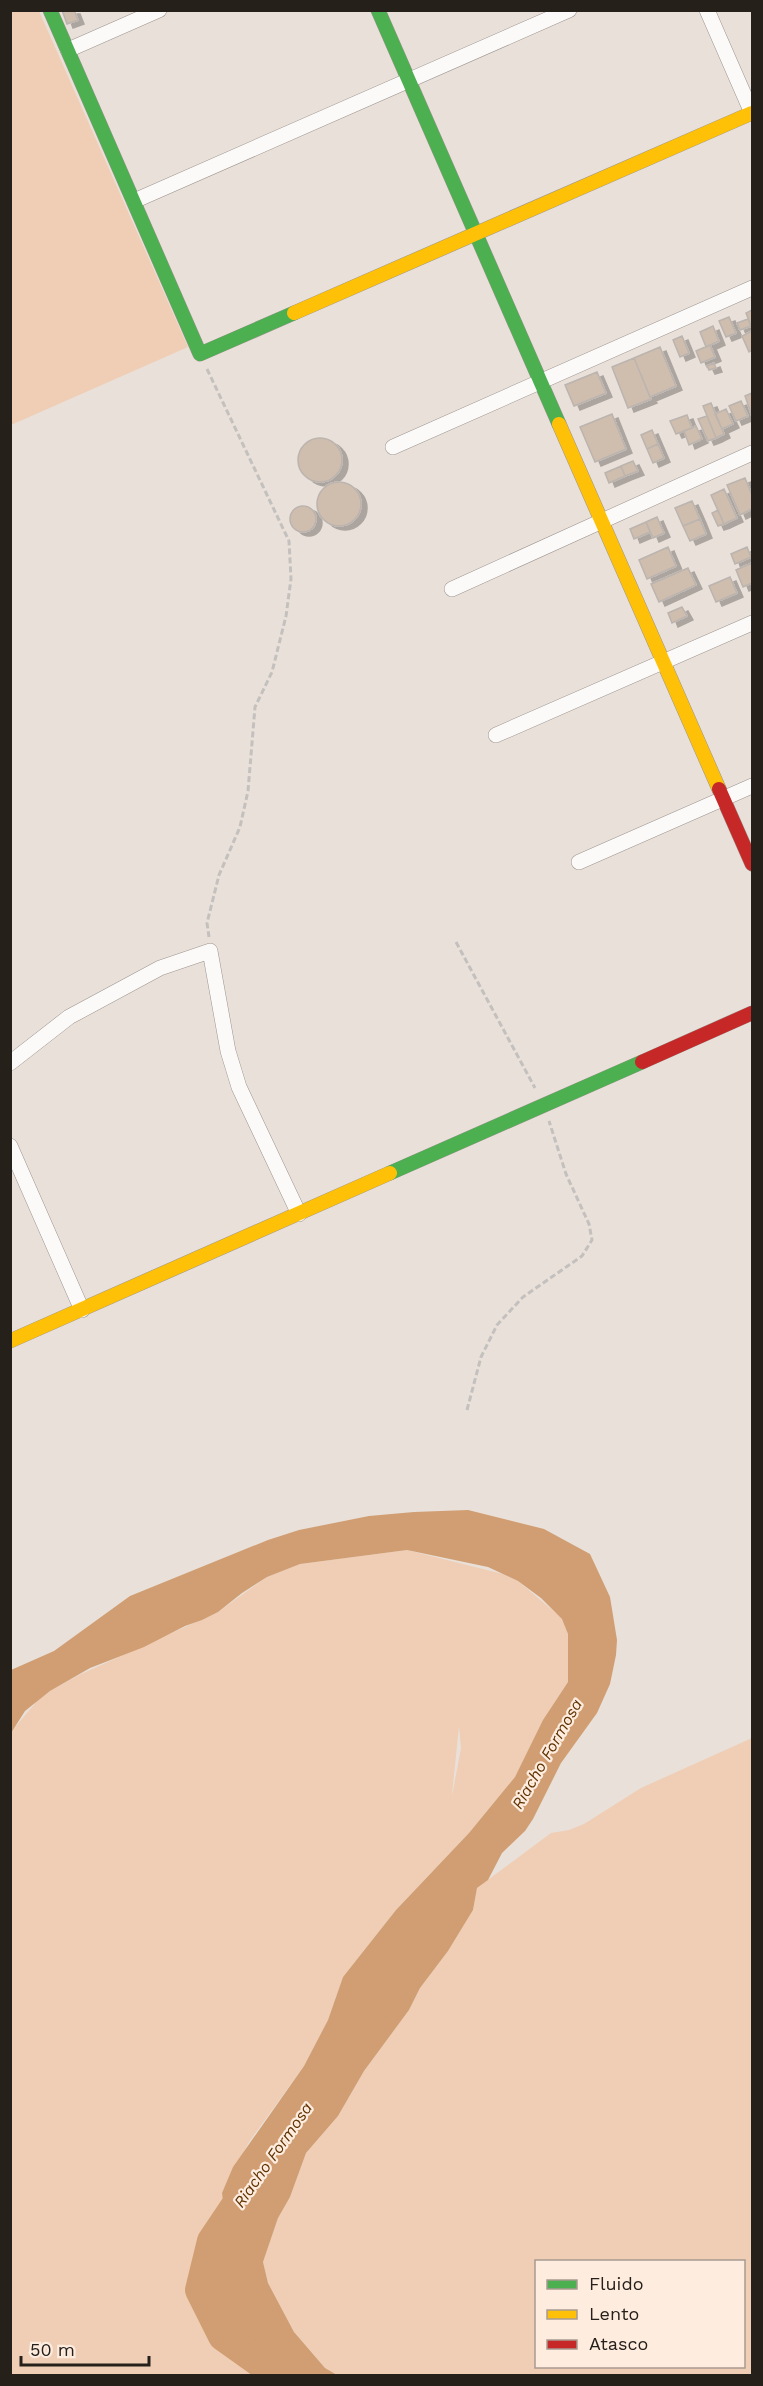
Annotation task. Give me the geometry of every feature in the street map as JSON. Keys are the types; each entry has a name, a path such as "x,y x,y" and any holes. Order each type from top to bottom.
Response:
{"street":[{"path":"50,10 200,354 753,113 707,10"},
{"path":"68,50 159,10"},
{"path":"378,10 753,864"},
{"path":"134,201 569,10"},
{"path":"393,447 753,288"},
{"path":"452,589 753,453"},
{"path":"496,735 753,623"},
{"path":"579,862 753,786"},
{"path":"10,1063 69,1017 160,968 210,951 228,1051 239,1087 299,1214"},
{"path":"10,1341 753,1013"},
{"path":"10,1146 82,1310"}],"path":[{"path":"200,354 289,541 291,579 286,616 272,672 255,707 248,791 240,827 219,874 207,923 210,951"},
{"path":"456,942 544,1105 566,1174 589,1224 592,1240 582,1256 523,1297 497,1325 481,1357 467,1410"}],"shaded area":[{"path":"10,11 39,11 188,347 11,425"},
{"path":"407,1550 503,1574 518,1581 563,1619 568,1634 568,1682 551,1708 515,1777 469,1833 396,1910 343,1977 328,2020 304,2066 249,2142 222,2193 225,2220 207,2261 200,2290 223,2336 280,2375 11,2375 10,1733 38,1700 50,1691 77,1676 218,1612 267,1577 300,1564","holes":["459,1726 461,1748 452,1796"]},
{"path":"752,1738 752,2375 337,2375 325,2368 294,2332 268,2283 263,2262 278,2218 290,2197 306,2153 338,2116 364,2071 409,2010 420,1988 448,1951 473,1910 477,1888 551,1833 569,1830 584,1824 641,1788"}],"water":[{"path":"468,1510 544,1529 590,1554 610,1597 617,1640 610,1684 597,1713 561,1763 533,1819 525,1831 502,1853 488,1880 477,1888 473,1910 448,1951 420,1988 409,2010 364,2071 338,2116 306,2153 290,2197 278,2218 263,2262 268,2283 294,2332 325,2368 337,2375 275,2375 223,2336 207,2261 212,2241 225,2220 222,2193 233,2167 304,2066 328,2020 343,1977 396,1910 469,1833 515,1777 543,1720 568,1682 568,1634 562,1619 541,1598 518,1581 488,1567 407,1550 300,1564 267,1577 218,1612 144,1647 90,1668 50,1691 25,1711 11,1733 11,1670 54,1651 130,1596 268,1540 299,1530 369,1516"}],"building":[{"path":"62,10 74,10 78,20 67,24"},
{"path":"752,310 752,325 751,326 746,313"},
{"path":"729,317 736,333 726,337 719,321"},
{"path":"748,319 751,326 740,330 737,323"},
{"path":"713,326 719,341 706,347 700,332"},
{"path":"752,331 752,350 749,352 742,336"},
{"path":"682,336 689,353 680,357 673,340"},
{"path":"710,345 715,357 701,363 696,351"},
{"path":"660,347 676,386 650,397 634,358"},
{"path":"634,358 651,399 628,408 612,367"},
{"path":"714,363 716,368 709,370 707,366"},
{"path":"597,372 606,393 574,406 565,385"},
{"path":"752,393 752,416 745,396"},
{"path":"741,401 748,416 736,421 729,406"},
{"path":"711,403 724,434 716,438 703,406"},
{"path":"726,409 733,424 722,429 715,414"},
{"path":"612,414 626,449 595,462 580,427"},
{"path":"687,415 692,428 676,434 670,421"},
{"path":"707,416 716,438 708,441 698,419"},
{"path":"696,426 702,439 689,445 684,431"},
{"path":"652,430 658,444 647,449 641,435"},
{"path":"320,438 336,444 342,460 336,476 320,482 304,476 298,460 304,444"},
{"path":"658,444 664,458 653,463 647,449"},
{"path":"633,461 638,471 625,476 621,466"},
{"path":"621,466 625,476 609,483 605,473"},
{"path":"745,478 752,495 752,509 740,515 727,485"},
{"path":"339,482 354,489 361,504 354,519 339,526 324,519 317,504 324,489"},
{"path":"724,489 737,518 724,524 711,495"},
{"path":"692,501 700,519 683,526 675,508"},
{"path":"303,506 312,510 316,519 312,528 303,532 294,528 290,519 294,510"},
{"path":"718,510 724,524 718,526 712,513"},
{"path":"657,517 664,533 653,538 646,522"},
{"path":"700,519 706,534 690,541 683,526"},
{"path":"646,522 650,532 634,539 630,529"},
{"path":"668,547 676,566 647,579 639,560"},
{"path":"747,547 751,557 735,564 731,554"},
{"path":"752,563 752,583 743,587 736,570"},
{"path":"688,568 696,585 659,602 651,584"},
{"path":"730,577 737,593 716,602 709,586"},
{"path":"682,607 687,616 672,623 668,613"}],"waterway":[{"name":"Riacho Formosa","path":"249,2186 212,2241 200,2290 223,2336 279,2376"}],"traffic: fast":[{"path":"50,10 200,354 294,313"},
{"path":"378,10 559,424"},
{"path":"390,1173 642,1062"}],"traffic: slow":[{"path":"294,313 752,113"},
{"path":"559,424 719,789"},
{"path":"10,1341 390,1173"}],"traffic: jam":[{"path":"719,789 752,864"},
{"path":"642,1062 752,1013"}]}
